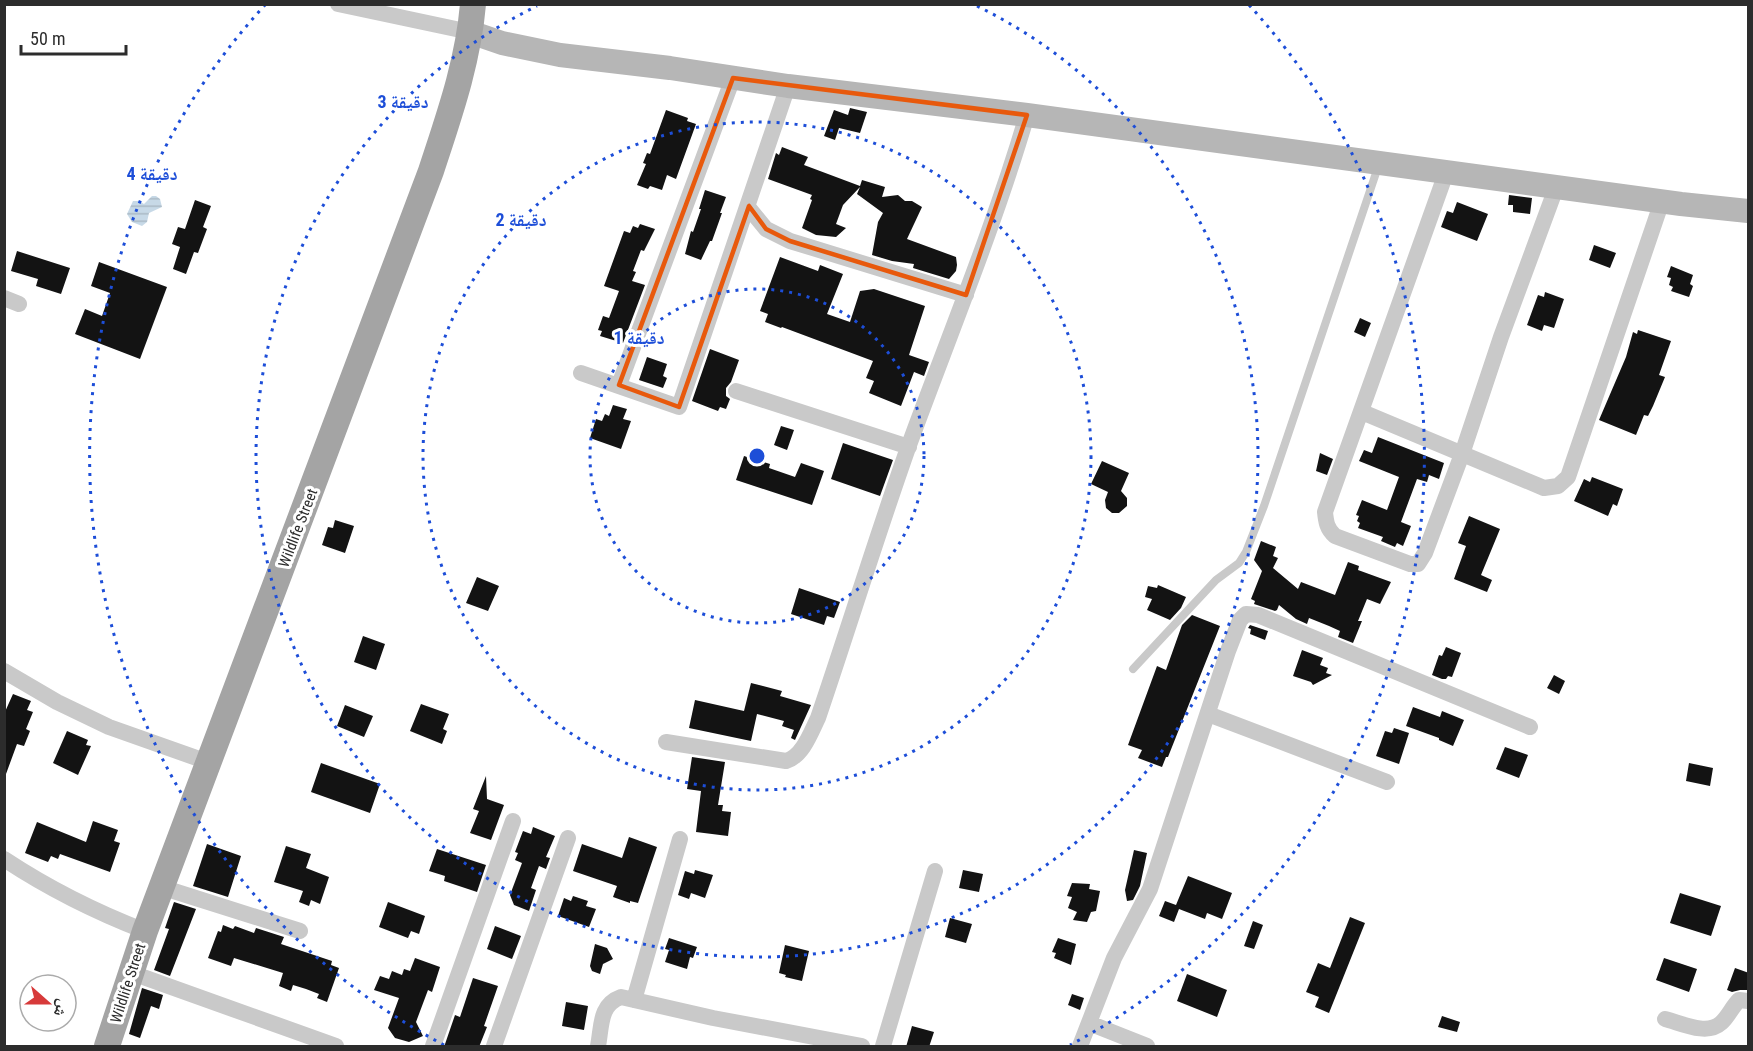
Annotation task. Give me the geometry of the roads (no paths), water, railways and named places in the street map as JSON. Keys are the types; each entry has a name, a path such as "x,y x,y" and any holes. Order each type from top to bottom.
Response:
{"main road":[{"name":"Wildlife Street","path":"107,1047 161,887 432,171 456,96 470,32 473,4"}],"street":[{"path":"338,4 470,32 502,43 560,55 1379,162 1446,173 1507,179 1556,188 1749,211"},
{"path":"619,385 733,78"},
{"path":"581,373 679,407 788,86"},
{"path":"666,742 786,761 795,757 806,742 818,718 909,447 1017,150 1026,115"},
{"path":"1446,173 1325,512 1326,522 1335,536 1410,564 1418,564 1425,553 1462,454 1500,338 1556,188"},
{"path":"1362,412 1544,488 1558,486 1568,477 1662,201"},
{"path":"748,207 766,229 790,241 966,295"},
{"path":"736,391 909,447"},
{"path":"1080,1047 1114,958 1150,889 1240,620 1246,614 1258,615 1530,727"},
{"path":"4,671 57,702 109,727 208,762"},
{"path":"1208,714 1387,782"},
{"path":"433,1047 513,821"},
{"path":"494,1047 568,838"},
{"path":"634,1000 680,839"},
{"path":"4,859 38,882 94,912 145,931"},
{"path":"883,1047 935,871"},
{"path":"161,887 300,932"},
{"path":"132,974 336,1047"},
{"path":"598,1047 605,1009 610,1001 621,997 862,1047"},
{"path":"1665,1019 1704,1029 1714,1028 1722,1023 1739,1000 1749,1001"},
{"path":"1089,1023 1147,1047"}],"lane":[{"path":"1133,669 1216,580 1239,563 1246,552 1264,506 1379,162"}],"water":[{"path":"152,196 160,199 162,207 149,213 147,222 142,226 132,222 127,214 133,201 144,204"}]}
